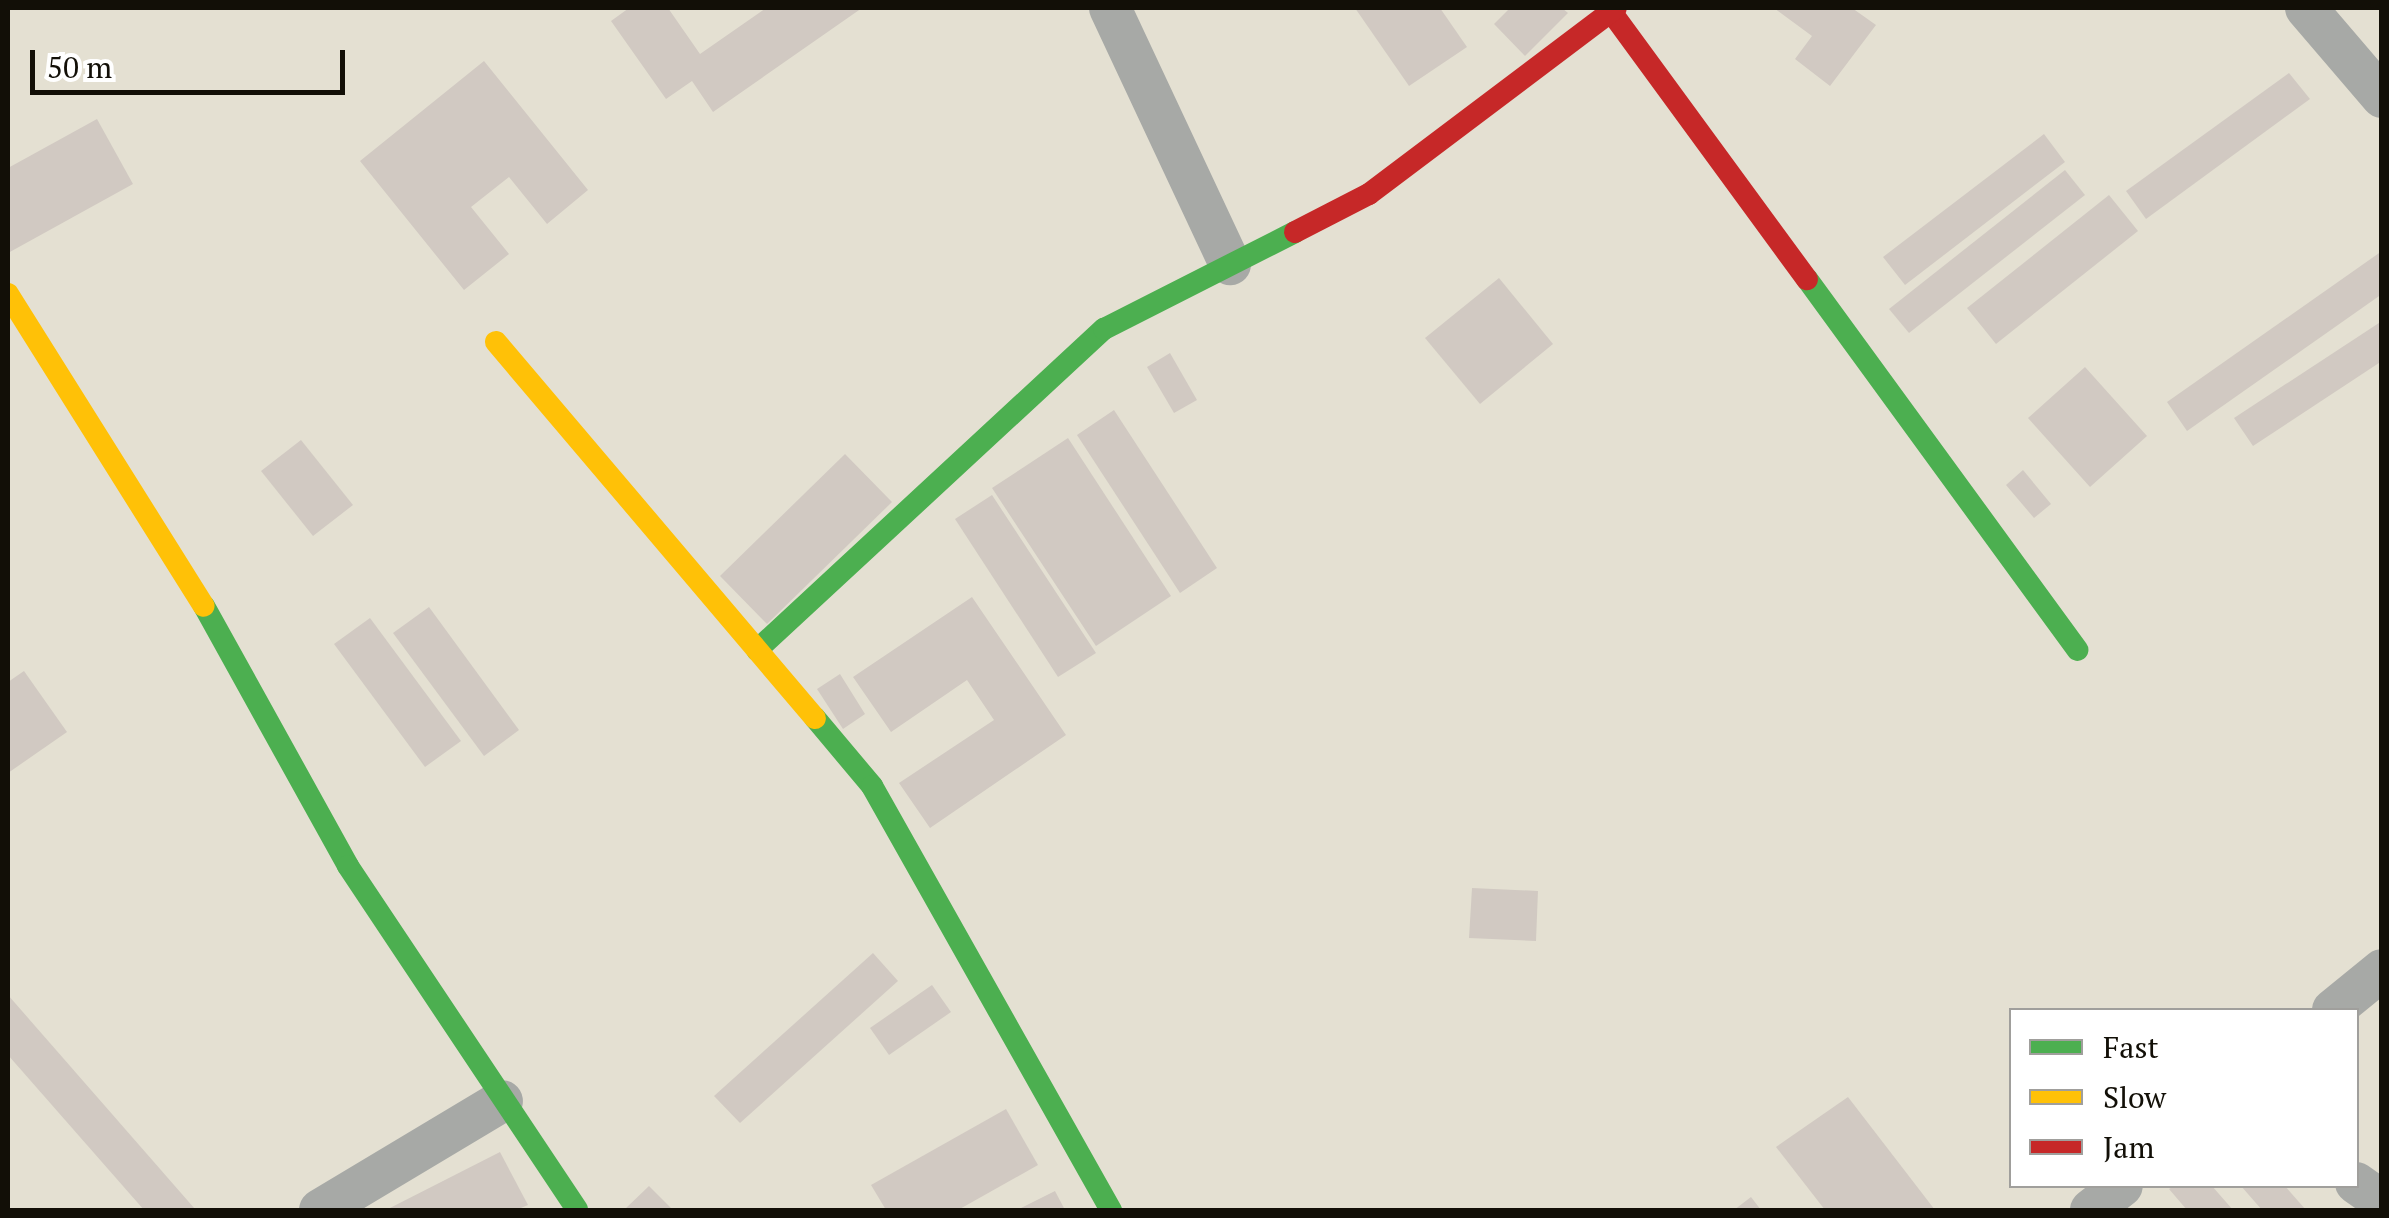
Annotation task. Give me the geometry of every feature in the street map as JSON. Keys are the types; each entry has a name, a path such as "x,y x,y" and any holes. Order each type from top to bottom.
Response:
{"street":[{"path":"1110,8 1230,264"},
{"path":"2306,8 2382,97"},
{"path":"757,650 1104,329 1368,194 1614,10 2078,650"},
{"path":"8,294 205,608 348,866 576,1210"},
{"path":"496,342 872,786 1110,1210"},
{"path":"2335,1008 2382,970"},
{"path":"320,1210 502,1101"},
{"path":"2359,1186 2382,1201"},
{"path":"2091,1210 2119,1188"}],"building":[{"path":"629,8 668,8 700,54 766,8 862,8 713,112 692,81 666,99 611,21"},
{"path":"1355,8 1440,8 1467,47 1409,86"},
{"path":"1510,8 1562,8 1568,13 1525,56 1494,24"},
{"path":"1774,8 1852,8 1876,25 1830,86 1795,59 1812,36"},
{"path":"484,61 588,190 547,224 509,177 471,207 509,254 464,290 360,161"},
{"path":"2289,73 2310,99 2146,219 2126,191"},
{"path":"97,119 133,184 8,253 8,168"},
{"path":"2044,134 2065,162 1905,285 1883,257"},
{"path":"2065,170 2085,195 1909,333 1889,309"},
{"path":"2109,195 2138,231 1996,344 1967,308"},
{"path":"2382,251 2382,294 2187,431 2167,402"},
{"path":"1499,278 1553,344 1480,404 1425,338"},
{"path":"2382,321 2382,361 2253,446 2234,418"},
{"path":"1170,353 1197,400 1174,413 1147,367"},
{"path":"2085,367 2147,436 2090,487 2028,418"},
{"path":"1114,410 1217,568 1180,593 1077,435"},
{"path":"1068,438 1171,596 1096,646 992,488"},
{"path":"301,440 353,505 313,536 261,471"},
{"path":"845,454 892,502 767,624 720,576"},
{"path":"2023,470 2051,504 2034,518 2006,485"},
{"path":"992,495 1096,653 1058,677 955,519"},
{"path":"972,597 1066,735 930,828 899,783 994,720 967,680 891,732 853,677"},
{"path":"429,607 519,730 484,756 393,633"},
{"path":"370,618 461,741 425,767 334,644"},
{"path":"24,671 67,732 8,773 8,682"},
{"path":"840,674 865,714 843,729 817,689"},
{"path":"1472,888 1538,891 1536,941 1469,938"},
{"path":"873,953 898,981 740,1123 714,1096"},
{"path":"932,985 951,1012 889,1055 870,1028"},
{"path":"8,995 195,1209 144,1210 8,1055"},
{"path":"1848,1097 1935,1210 1825,1210 1776,1147"},
{"path":"1006,1109 1038,1165 958,1210 886,1210 871,1185"},
{"path":"500,1152 528,1205 516,1210 386,1210"},
{"path":"649,1186 673,1210 625,1209"},
{"path":"2214,1188 2233,1210 2187,1210 2169,1189"},
{"path":"2243,1188 2287,1188 2306,1210 2262,1210"},
{"path":"1055,1191 1065,1210 1017,1210"},
{"path":"1751,1197 1761,1210 1734,1210"}],"traffic: fast":[{"path":"757,650 1104,329 1295,232"},
{"path":"1807,279 2078,650"},
{"path":"204,606 348,866 577,1210"},
{"path":"815,718 872,786 1111,1210"}],"traffic: slow":[{"path":"8,294 204,606"},
{"path":"496,342 815,718"}],"traffic: jam":[{"path":"1295,232 1369,194 1616,8"},
{"path":"1612,13 1807,279"}]}
